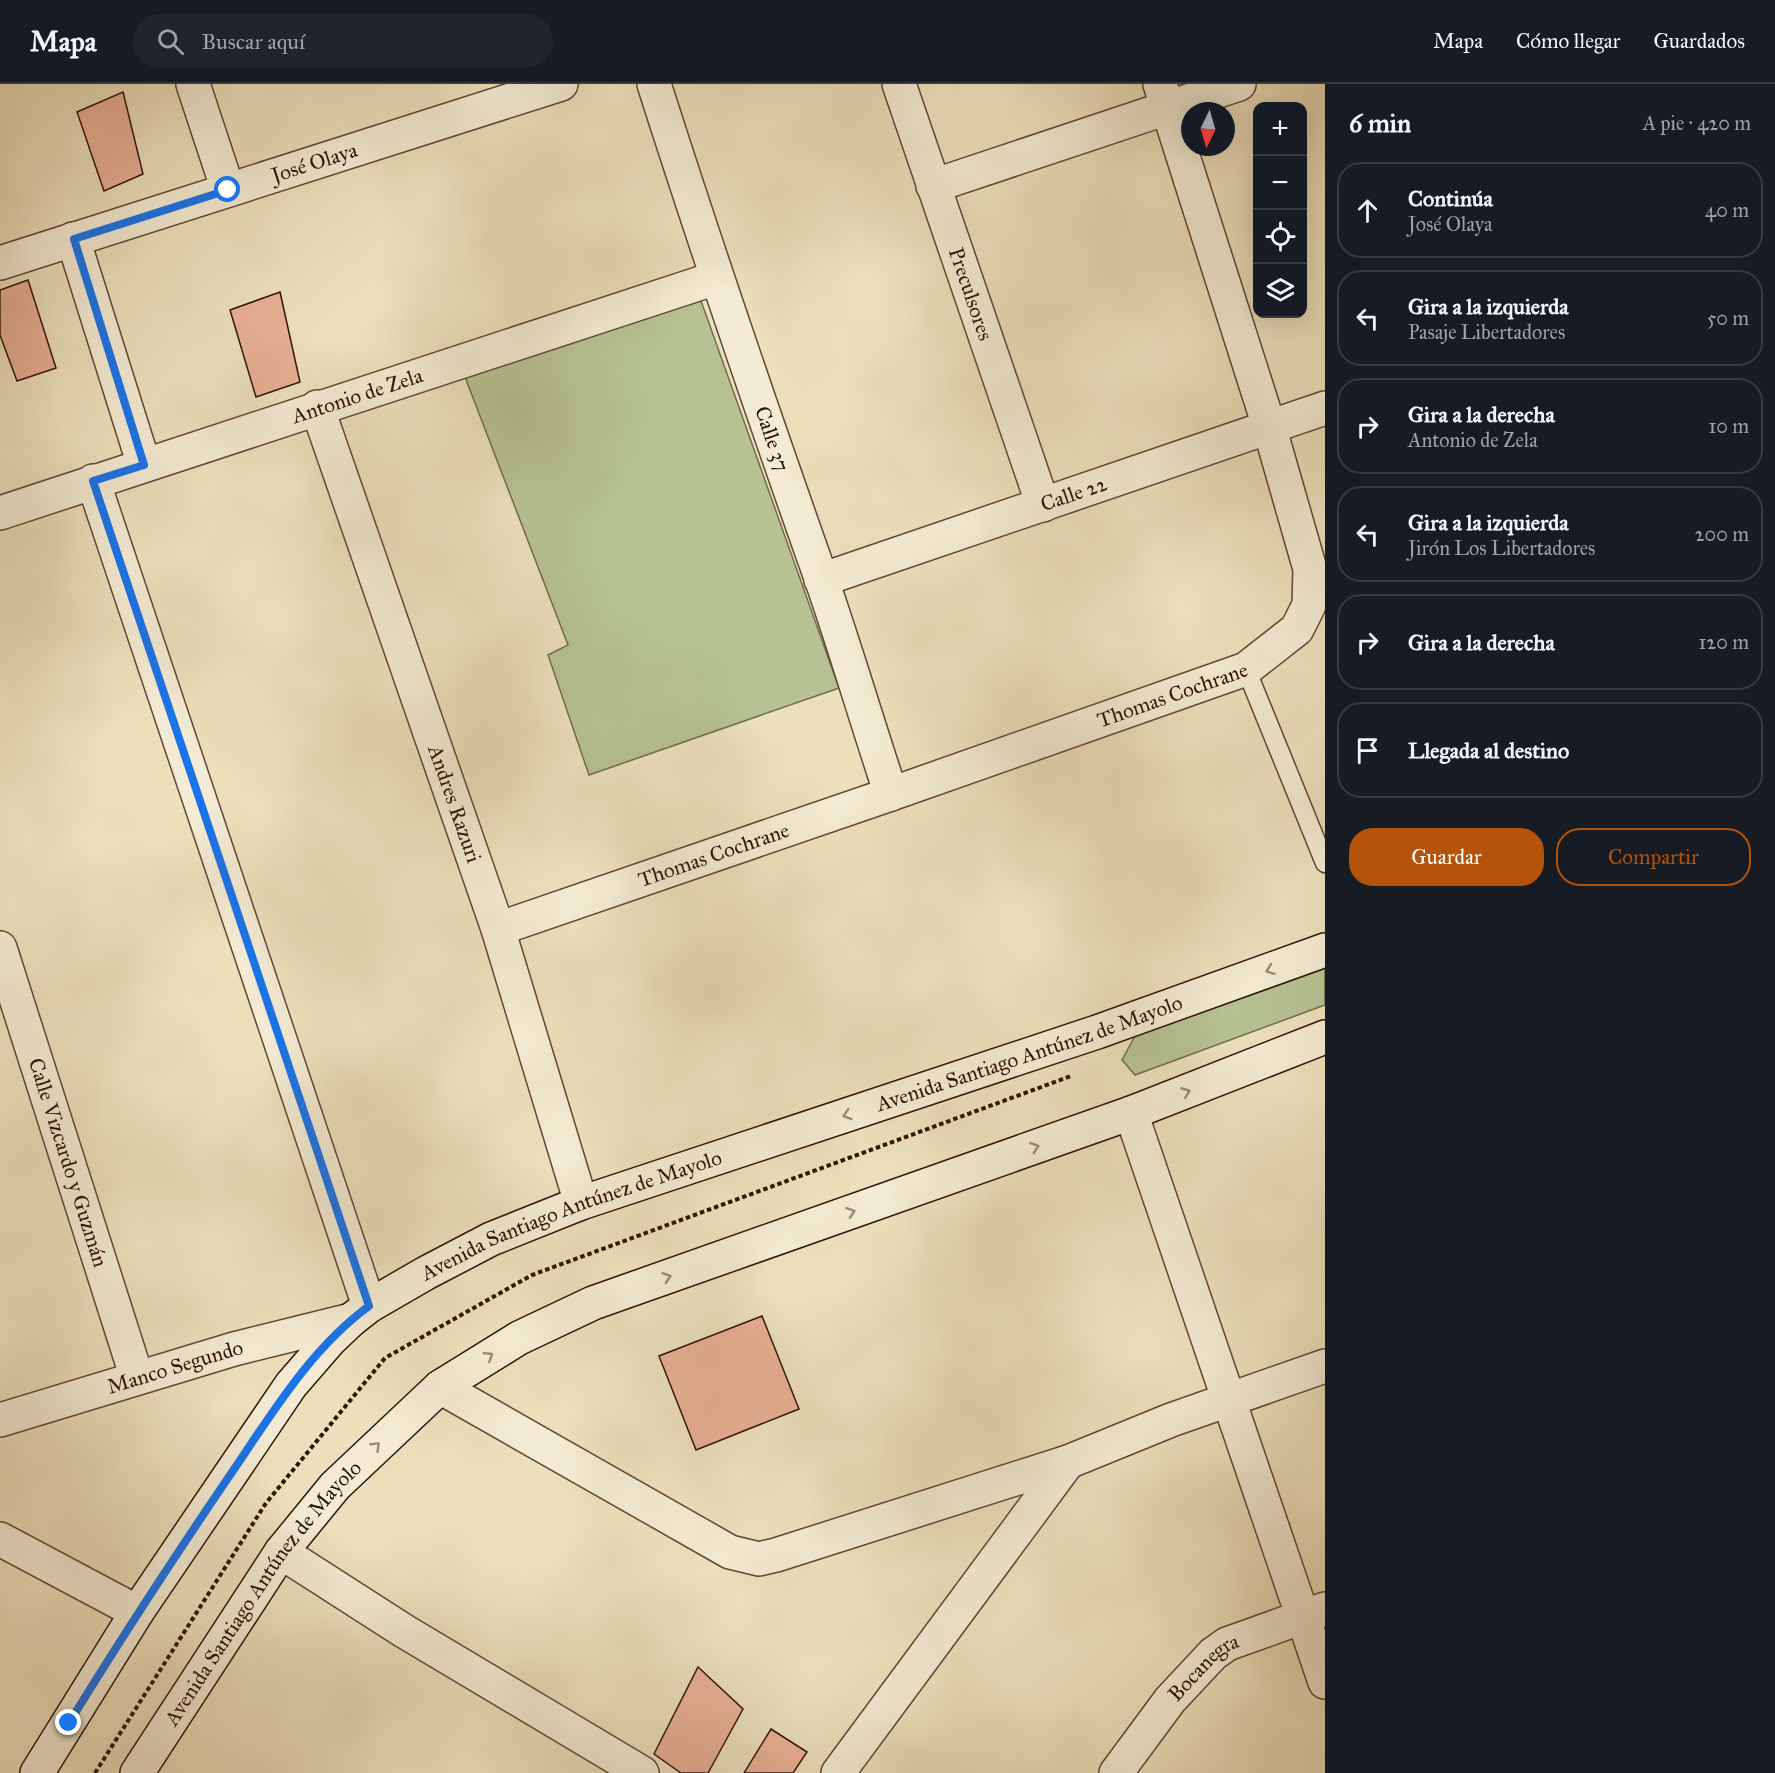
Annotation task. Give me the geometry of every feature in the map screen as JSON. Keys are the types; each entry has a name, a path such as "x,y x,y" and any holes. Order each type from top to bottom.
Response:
{"street":[{"path":"193,84 228,190"},
{"name":"José Olaya","path":"0,263 561,84"},
{"name":"Calle 37","path":"654,84 716,278 821,580 891,794"},
{"name":"Preculsores","path":"899,84 1043,506"},
{"path":"933,186 1164,96 1239,84"},
{"name":"Thomas Cochrane","path":"498,929 1246,669 1297,629 1309,605 1310,569 1269,426 1164,96"},
{"path":"74,239 144,465"},
{"name":"Antonio de Zela","path":"0,513 317,407 716,278"},
{"name":"Andres Razuri","path":"317,407 498,929 581,1203"},
{"name":"Calle 22","path":"821,580 1325,408"},
{"path":"93,481 360,1313"},
{"name":"Calle Vizcardo y Guzmán","path":"0,948 137,1378"},
{"name":"Avenida Santiago Antúnez de Mayolo","path":"37,1773 137,1612 291,1385 330,1340 360,1313 426,1273 491,1239 581,1203 1097,1032 1325,950"},
{"name":"Avenida Santiago Antúnez de Mayolo","path":"146,1770 281,1552 334,1486 440,1387 519,1338 593,1303 1131,1113 1325,1037"},
{"path":"1131,1113 1230,1400 1313,1613 1325,1682"},
{"name":"Manco Segundo","path":"0,1420 360,1313"},
{"path":"440,1387 730,1552 759,1559 1068,1462 1171,1420 1325,1366"},
{"path":"838,1773 1068,1462"},
{"path":"0,1539 137,1612"},
{"path":"281,1552 404,1631 642,1773"},
{"name":"Bocanegra","path":"1116,1773 1170,1700 1213,1654 1227,1644 1313,1613"}],"lane":[{"path":"1246,669 1325,863"}],"green space":[{"path":"700,298 839,688 589,775 548,655 568,645 465,377"},
{"path":"1325,967 1325,1005 1135,1075 1122,1060 1135,1036"}],"building":[{"path":"123,92 143,174 104,191 77,112"},
{"path":"28,280 56,368 17,381 0,335 0,290"},
{"path":"280,292 300,382 256,397 230,310"},
{"path":"762,1316 799,1409 696,1450 659,1356"},
{"path":"698,1667 743,1709 708,1773 681,1773 654,1754"},
{"path":"771,1729 807,1752 793,1773 744,1773"}],"route":[{"path":"69,1723 137,1612 291,1385 330,1340 369,1306 93,481 144,465 74,239 228,190"}]}
